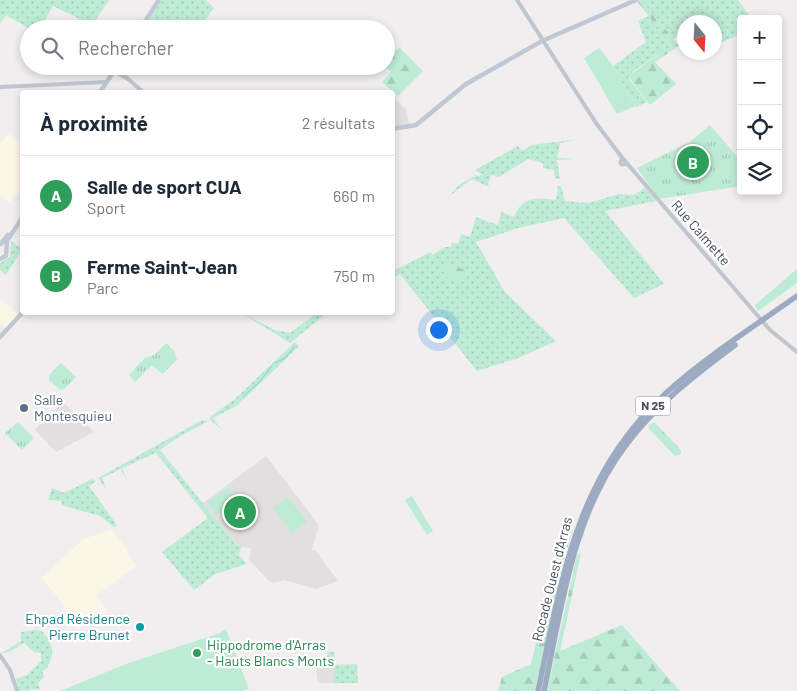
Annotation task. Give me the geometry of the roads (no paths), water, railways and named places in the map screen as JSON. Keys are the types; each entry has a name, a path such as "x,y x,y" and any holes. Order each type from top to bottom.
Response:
{"highway":[{"name":"Rocade Ouest d'Arras","path":"538,691 567,562 577,528 590,496 617,449 638,421 670,390 797,298"},
{"name":"Rocade Ouest d'Arras","path":"544,691 577,541 595,495 617,457 644,422 673,394 797,298"}],"main road":[{"path":"146,20 158,0"},
{"path":"395,128 416,125 466,84 542,41 636,0"},
{"path":"101,90 111,75"},
{"path":"6,247 0,243 20,216"},
{"path":"0,259 6,256 6,247 20,222"},
{"path":"0,337 20,315"}],"street":[{"name":"Rue Calmette","path":"517,0 542,41 623,161 629,165 757,316 770,330 797,352"},
{"path":"123,75 140,90"},
{"path":"0,87 93,83 105,85"},
{"path":"0,655 10,670 17,691"}],"waterway":[{"path":"275,363 285,358 295,346"},
{"path":"244,396 272,366"}],"place":[{"name":"Ferme Saint-Jean","path":"693,162"},
{"name":"Salle Montesquieu","path":"24,408"},
{"name":"Salle de sport CUA","path":"240,512"},
{"name":"Ehpad Résidence Pierre Brunet","path":"140,627"},
{"name":"Hippodrome d'Arras - Hauts Blancs Monts","path":"197,653"}]}
